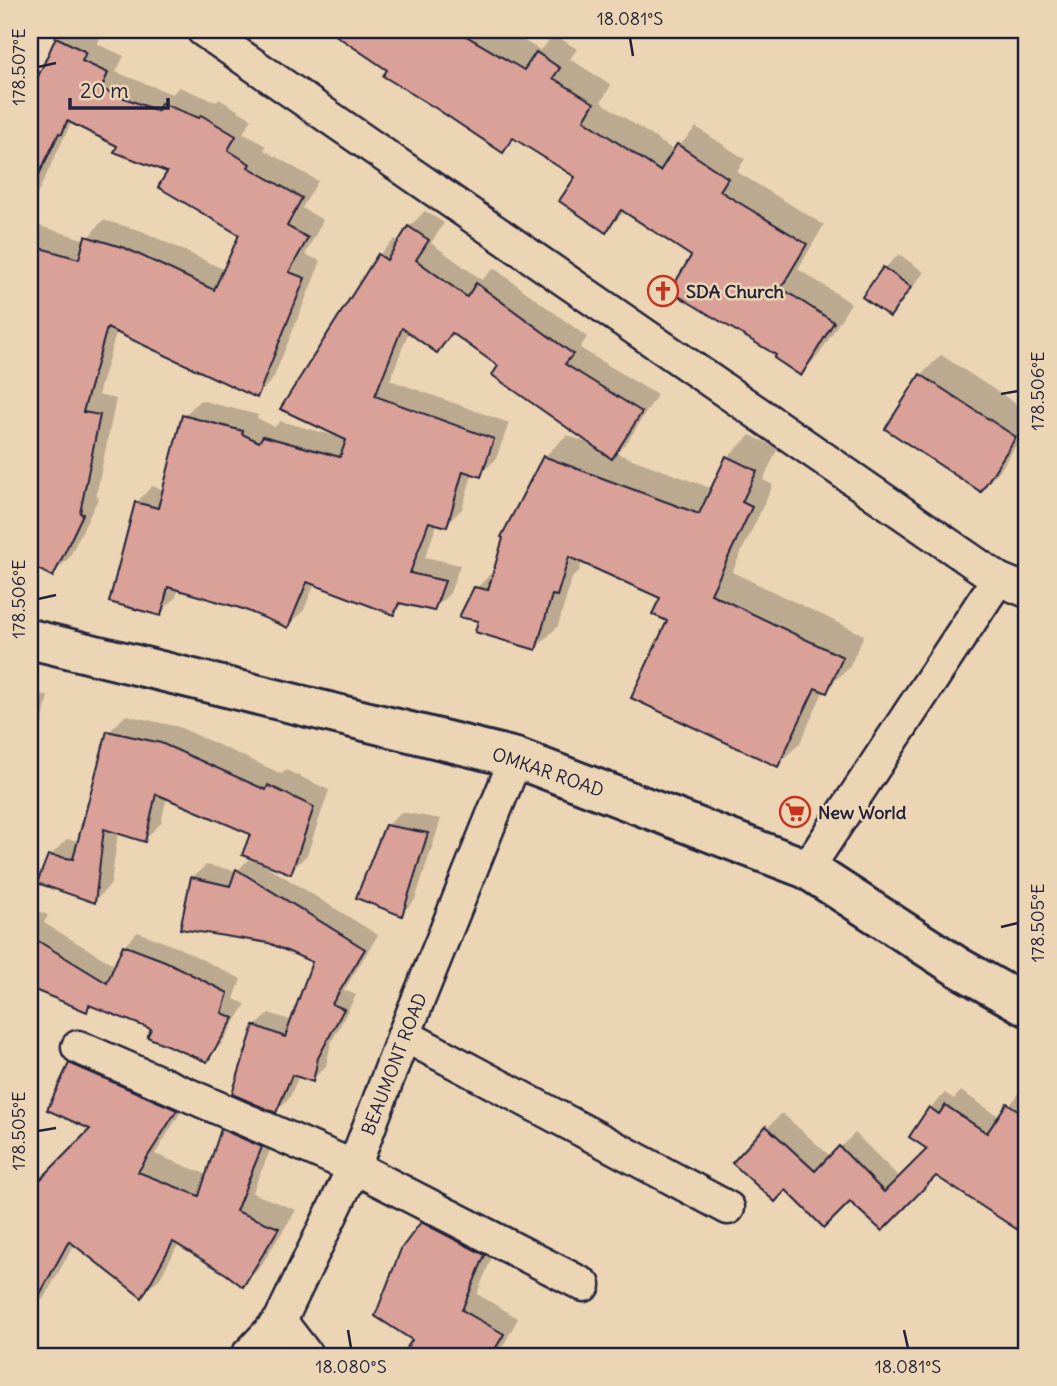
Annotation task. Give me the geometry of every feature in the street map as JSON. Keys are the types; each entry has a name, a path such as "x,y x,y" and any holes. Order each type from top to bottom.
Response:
{"street":[{"path":"203,30 998,579 1027,591"},
{"path":"807,869 998,579"},
{"name":"OMKAR ROAD","path":"30,639 516,758 807,869 958,967 1027,1006"},
{"name":"BEAUMONT ROAD","path":"247,1356 280,1321 354,1167 404,1035 516,758"},
{"path":"404,1035 728,1208"},
{"path":"78,1047 354,1167 584,1285"},
{"path":"280,1321 307,1356"}],"building":[{"path":"328,30 456,30 524,70 536,52 560,68 553,78 594,103 584,120 660,171 677,144 728,178 720,191 807,244 781,288 834,322 801,376 774,358 776,355 670,291 691,256 621,210 606,233 559,201 575,177 513,138 503,153 383,76 387,70"},
{"path":"56,37 86,52 82,61 108,73 101,89 158,111 161,103 199,118 201,115 236,136 228,150 250,164 248,167 302,198 287,226 308,238 289,272 305,278 257,398 107,328 83,412 100,415 80,513 83,514 53,577 30,565 30,245 79,259 85,236 125,248 214,290 239,235 158,187 167,172 114,152 117,146 67,121 30,193 30,94"},
{"path":"408,226 429,240 416,260 467,297 476,283 573,354 565,364 642,412 612,459 492,375 498,366 452,333 437,353 402,328 375,396 494,439 481,477 463,471 447,527 429,522 410,573 445,581 434,611 399,603 394,615 307,582 288,628 243,609 168,587 161,616 109,602 135,502 158,508 182,415 243,431 242,434 259,442 263,436 340,457 346,440 280,409 378,254 387,260"},
{"path":"883,267 911,287 890,317 862,297"},
{"path":"920,374 1016,437 981,492 885,429"},
{"path":"543,456 699,514 726,456 757,471 742,502 752,507 711,594 843,657 827,693 815,688 778,767 631,698 667,621 652,614 660,598 569,557 557,596 552,595 536,650 475,632 478,621 459,617 474,587 488,590 503,538 501,537"},
{"path":"107,731 161,743 266,790 268,785 314,807 291,874 242,855 250,834 156,794 145,842 104,829 95,903 37,883 48,855 73,859"},
{"path":"385,825 428,833 402,916 356,898"},
{"path":"236,869 365,949 332,1004 344,1009 318,1058 313,1082 292,1075 276,1113 232,1094 254,1025 285,1037 312,962 269,943 180,929 191,877 230,886"},
{"path":"30,936 107,983 123,945 165,961 228,993 222,1013 234,1018 207,1062 147,1037 151,1029 89,1005 87,1012 30,988"},
{"path":"69,1063 177,1110 138,1172 199,1196 221,1129 262,1147 236,1211 279,1228 243,1287 173,1242 142,1298 69,1241 30,1312 30,1190 90,1129 47,1110"},
{"path":"1007,1103 1027,1116 1027,1236 936,1176 882,1231 850,1202 824,1228 786,1190 775,1202 732,1163 766,1126 815,1171 839,1146 884,1192 927,1149 909,1137 929,1107 939,1114 945,1105 987,1133"},
{"path":"421,1222 485,1255 462,1310 504,1334 491,1356 401,1356 412,1340 375,1316 401,1249"}],"place":[{"name":"SDA Church","path":"663,291"},
{"name":"New World","path":"795,812"}]}
